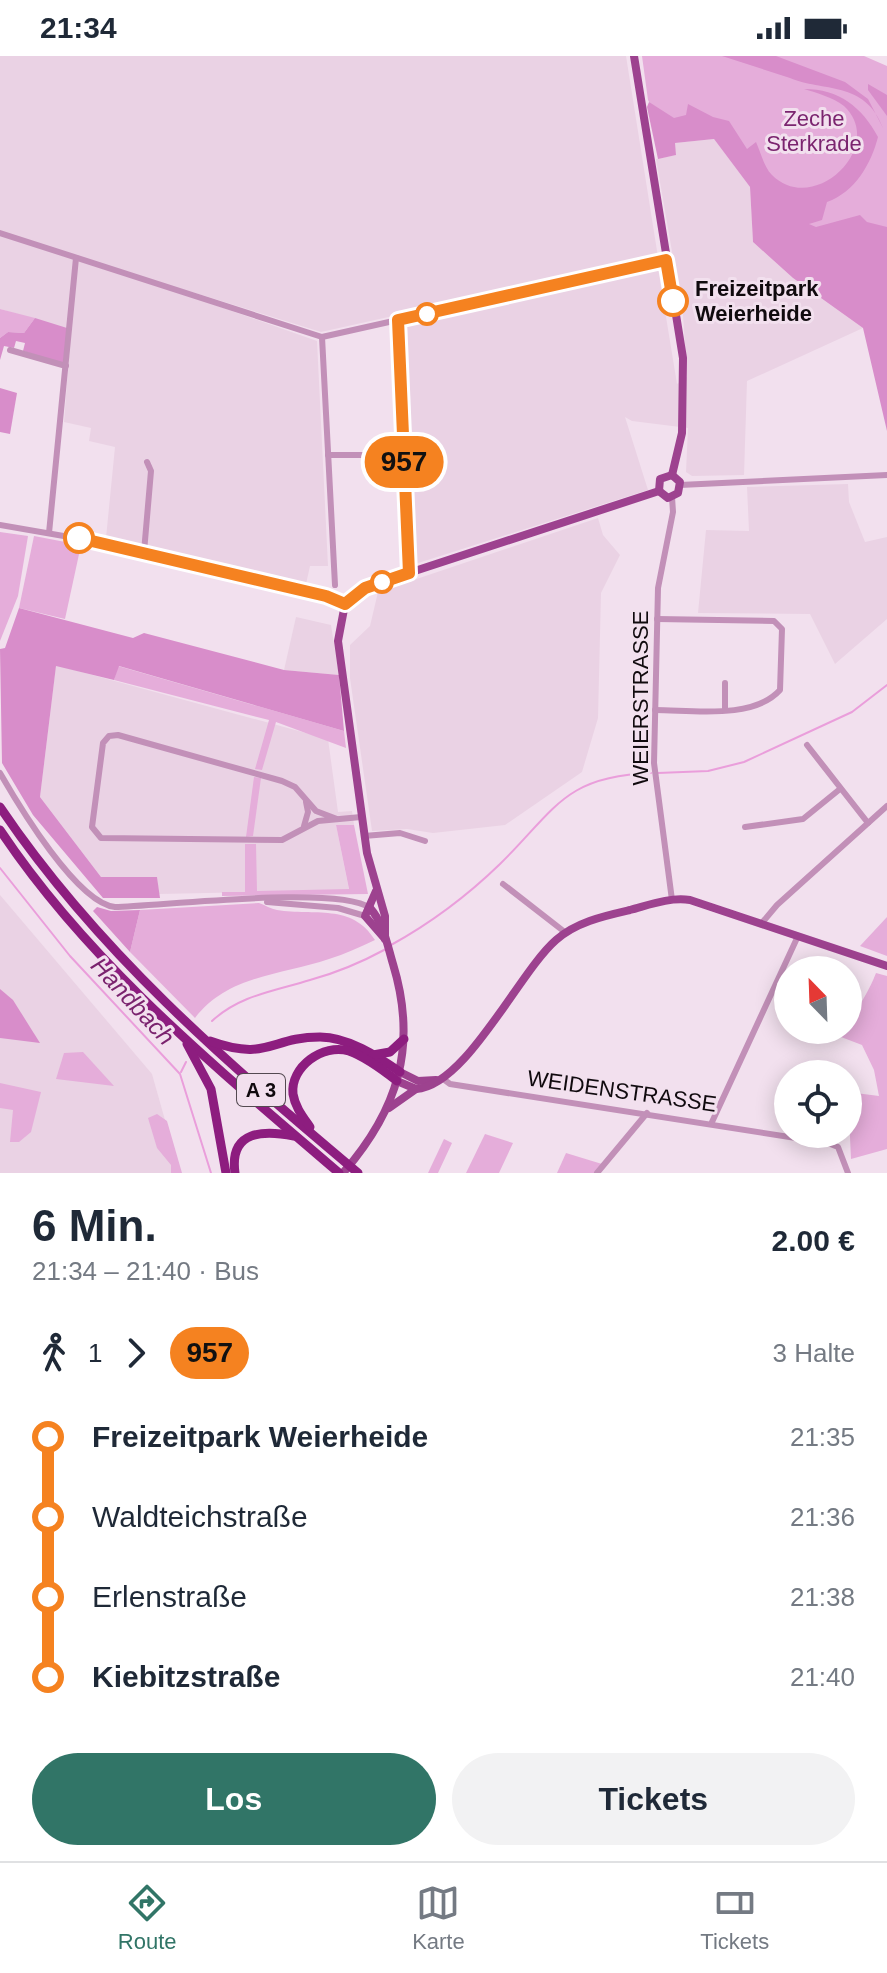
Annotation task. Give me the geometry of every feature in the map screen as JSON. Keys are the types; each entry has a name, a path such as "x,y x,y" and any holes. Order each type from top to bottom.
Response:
{"highway":[{"name":"A 3","path":"0,807 88,923 203,1039 357,1172"},
{"name":"A 3","path":"0,830 84,937 181,1035 339,1172"},
{"path":"181,1035 209,1083 226,1173"},
{"path":"203,1039 250,1052 304,1039 331,1038 371,1055 398,1076"},
{"path":"371,1055 389,1052 404,1039"},
{"path":"319,1140 294,1096 297,1072 309,1060 332,1050 349,1051 398,1076"},
{"path":"235,1173 236,1151 251,1135 269,1131 297,1137"}],"main road":[{"path":"634,56 684,377 682,433 672,475"},
{"path":"672,475 680,485 672,497 665,497 659,491 660,479 672,475"},
{"path":"385,939 385,916 376,890 361,817 337,633 345,604 365,588 659,491"},
{"path":"339,1172 368,1142 386,1111 398,1076 404,1039 402,1000 391,955 368,912 376,890"},
{"path":"386,1111 416,1089 430,1087 442,1078 476,1045 538,959 566,933 595,919 672,900 690,900 887,966"},
{"path":"398,1076 422,1082 442,1078"},
{"path":"398,1076 416,1089"}],"street":[{"path":"0,233 322,337 666,260"},
{"path":"49,533 76,258"},
{"path":"398,320 409,573"},
{"path":"322,337 335,585"},
{"path":"10,350 66,366"},
{"path":"328,455 404,455"},
{"path":"144,552 151,471 147,462"},
{"path":"680,485 887,475"},
{"name":"WEIERSTRASSE","path":"672,497 673,512 658,588 654,763 672,900"},
{"path":"0,525 144,552 326,596 345,604"},
{"path":"655,710 725,710 774,696 780,690 781,625 774,621 657,619"},
{"path":"725,683 725,710"},
{"path":"337,819 316,811 295,787 282,781 114,735 103,743 92,827 95,834 103,839 282,840 318,821 361,817"},
{"path":"807,745 868,823"},
{"path":"0,773 49,846 85,891 103,905 122,907 247,900 349,899 368,912"},
{"path":"745,827 803,819 840,789"},
{"path":"302,829 308,812 305,800"},
{"path":"761,924 777,905 887,806"},
{"path":"364,836 400,833 425,841"},
{"path":"503,884 566,933"},
{"path":"247,900 368,912"},
{"path":"712,1122 798,936"},
{"name":"WEIDENSTRASSE","path":"442,1078 450,1084 774,1131"},
{"path":"597,1173 647,1113"},
{"name":"WEIDENSTRASSE","path":"838,1148 848,1173"}],"shaded area":[{"path":"0,56 626,56 658,257 321,332 189,291 181,293 317,341 328,566 310,566 306,584 106,538 115,447 89,441 91,428 64,422 71,330 0,309"},
{"path":"722,56 776,56 845,82 868,99 875,112 865,102 842,90 802,82"},
{"path":"868,84 887,95 887,116 868,90"},
{"path":"804,89 839,96 865,117 878,137 871,157 854,184 827,202 822,220 809,224 816,227 860,215 867,222 887,227 887,431 863,328 793,278 753,242 750,187 714,139 675,143 676,155 658,159 647,107 649,102 674,118 686,115 688,104 713,117 729,121 747,149 756,142 769,172 789,186 807,188 825,182 840,171 851,156 857,140 855,122 844,106"},
{"path":"714,139 750,187 753,242 793,278 863,328 747,381 744,475 692,476 686,472 688,428 632,421 625,417 648,490 415,564 405,324 658,268 677,384 687,377 683,315 656,159 676,155 674,143"},
{"path":"35,318 67,328 65,361 62,363 23,351 25,343 16,341 14,348 4,346 0,360 0,338 8,332 24,333"},
{"path":"0,388 17,393 10,434 0,432"},
{"path":"848,484 849,502 865,542 887,537 887,619 835,664 810,614 698,613 706,530 749,531 747,487"},
{"path":"598,518 603,535 620,555 601,593 598,718 582,772 505,825 433,833 407,829 372,831 350,678 350,645 370,626 378,592"},
{"path":"19,608 133,638 144,633 284,670 339,675 344,731 119,666 114,680 56,666 40,797 101,877 157,877 160,898 103,898 33,815 2,763 0,649 5,648"},
{"path":"296,617 331,625 339,675 284,670"},
{"path":"56,665 328,739 338,812 352,811 354,825 336,825 349,890 159,894 157,877 101,877 40,797"},
{"path":"0,895 152,1074 180,1173 0,1173"},
{"path":"97,907 111,911 140,910 130,952 93,911"},
{"path":"0,989 13,1000 40,1043 0,1038"}],"green space":[{"name":"Zeche Sterkrade","path":"642,56 864,56 887,66 887,305 719,133 664,131 648,100"},
{"path":"0,309 35,318 24,333 8,332 0,338"},
{"path":"0,532 28,536 18,596 0,641"},
{"path":"34,536 81,545 65,619 19,608"},
{"path":"118,666 344,731 346,748 276,722 262,770 255,769 269,720 114,680"},
{"path":"254,777 261,778 253,836 246,837"},
{"path":"336,825 354,825 368,894 222,896 222,892 245,892 245,844 256,844 257,891 349,889"},
{"path":"259,903 277,910 344,916 366,928 375,940 329,959 240,985 208,1004 195,1018 130,952 140,910"},
{"path":"887,917 887,956 860,946"},
{"path":"876,973 887,976 887,1149 851,1159 851,1148 862,1148 862,1094 879,1096 874,1070 859,1044 862,1044 862,1000"},
{"path":"83,1052 114,1086 56,1079 64,1053"},
{"path":"0,1083 41,1092 31,1132 19,1142 10,1142 13,1110 0,1108"},
{"path":"157,1114 167,1121 182,1173 171,1173 171,1165 157,1148 148,1118"},
{"path":"485,1134 513,1143 499,1173 466,1173"},
{"path":"444,1139 452,1143 438,1173 428,1173"},
{"path":"566,1153 602,1164 594,1173 557,1173"}],"waterway":[{"path":"658,773 708,771 744,762 852,712 887,685"},
{"path":"391,945 475,887 549,812 579,789 598,781 651,773"},
{"name":"Handbach","path":"0,868 70,956 180,1074 211,1173"},
{"path":"212,1021 234,1005 258,995 339,971 386,949"},
{"path":"181,1072 186,1062"}],"bus line":[{"name":"957","path":"79,538 331,597 345,604 365,588 409,573 398,320 666,260 673,301"}],"place":[{"name":"Freizeitpark Weierheide","path":"673,301"}]}
